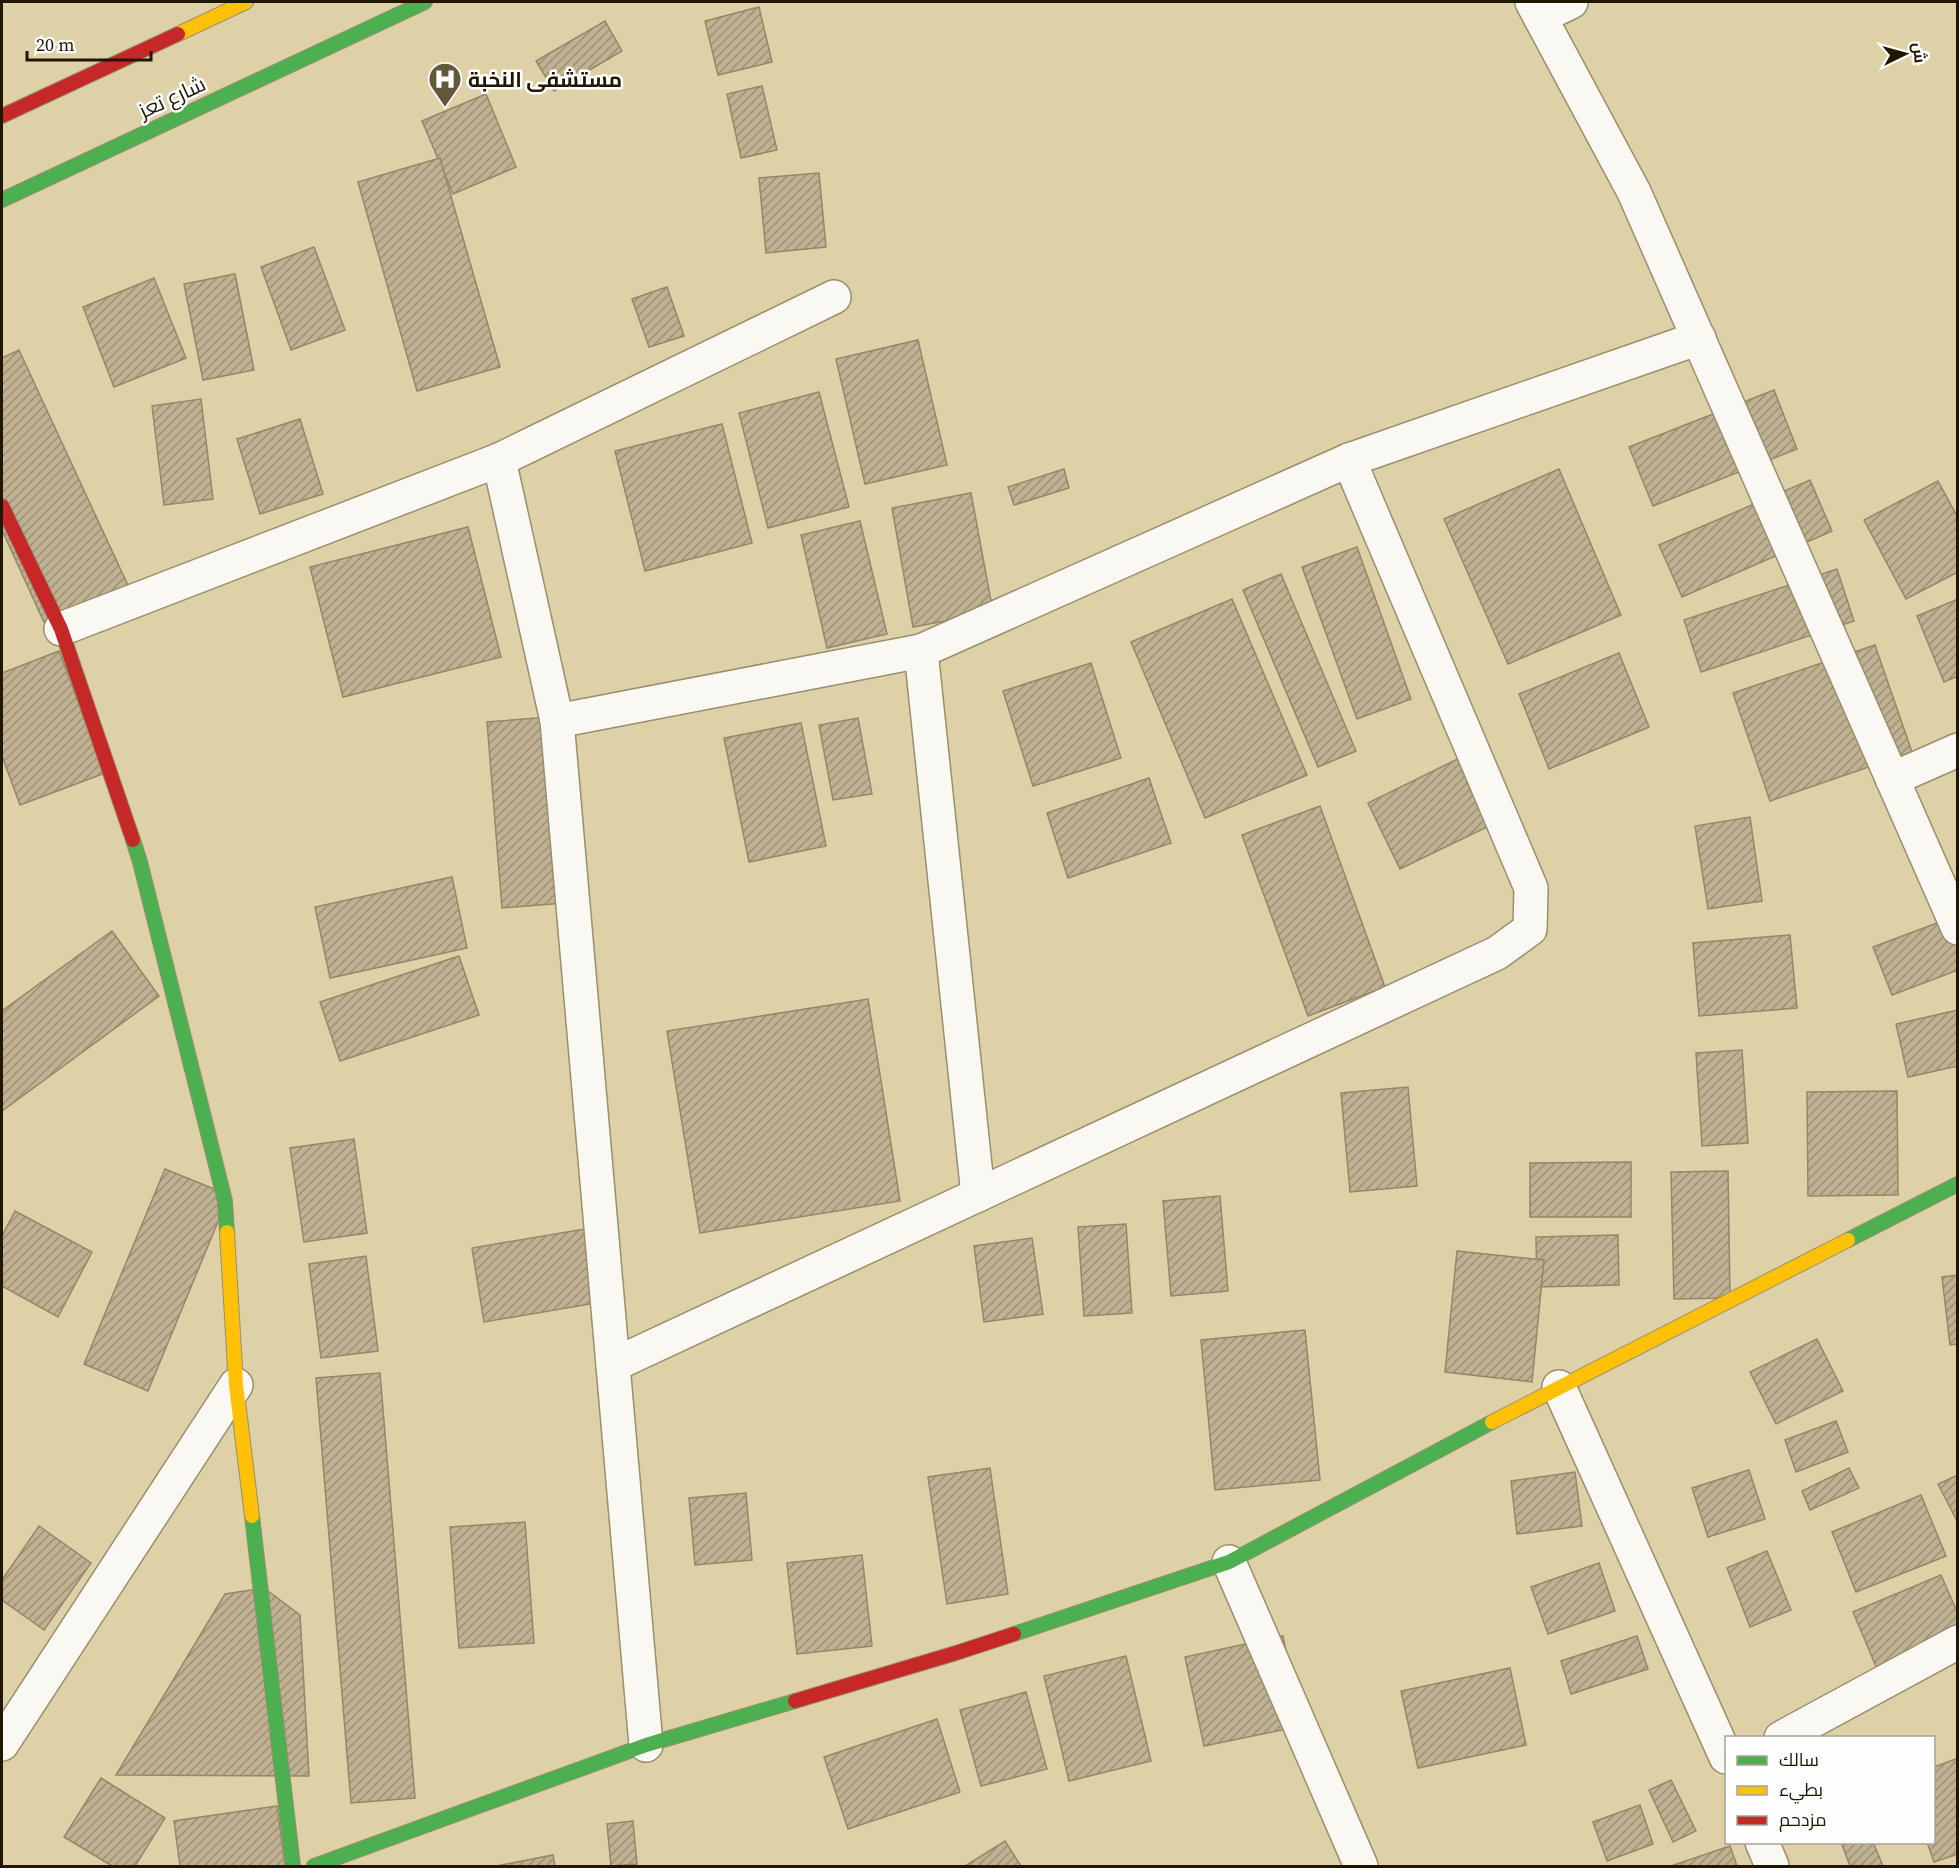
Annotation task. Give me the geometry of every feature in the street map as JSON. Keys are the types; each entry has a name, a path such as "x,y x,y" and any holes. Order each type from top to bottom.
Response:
{"main road":[{"path":"2,116 246,2"},
{"name":"شارع تعز","path":"2,200 425,2"},
{"path":"2,506 61,629 140,862 225,1201 236,1385 293,1866"},
{"path":"314,1866 646,1745 956,1653 1229,1562 1559,1387 1958,1184"}],"street":[{"path":"1571,2 1536,9 1634,192 1958,928"},
{"path":"61,629 499,460 834,297"},
{"path":"557,721 921,651 1349,460 1699,338"},
{"path":"499,460 557,721 646,1745"},
{"path":"613,1365 1497,953 1530,928 1531,888 1349,460"},
{"path":"921,651 978,1195"},
{"path":"1892,779 1958,750"},
{"path":"2,1744 236,1385"},
{"path":"1559,1387 1725,1755"},
{"path":"1229,1562 1361,1866"},
{"path":"1783,1736 1958,1642"},
{"path":"1763,1844 1772,1866"}],"building":[{"path":"759,7 772,62 718,75 705,21"},
{"path":"605,21 622,51 554,91 536,61"},
{"path":"762,86 777,150 741,158 727,94"},
{"path":"486,94 516,167 453,194 422,121"},
{"path":"440,158 500,367 417,391 358,182"},
{"path":"819,173 826,247 766,253 759,178"},
{"path":"314,247 345,330 291,350 261,267"},
{"path":"235,274 254,370 203,380 184,284"},
{"path":"154,278 186,358 114,387 83,307"},
{"path":"667,287 684,336 649,347 632,299"},
{"path":"918,340 947,465 865,484 836,359"},
{"path":"19,350 131,592 48,631 2,530 2,358"},
{"path":"1774,390 1797,449 1653,506 1629,447"},
{"path":"819,392 849,507 768,528 739,413"},
{"path":"201,399 213,499 164,505 152,406"},
{"path":"300,419 323,494 260,514 237,439"},
{"path":"722,424 752,543 645,571 615,451"},
{"path":"1064,469 1069,488 1014,505 1008,487"},
{"path":"1559,469 1621,615 1508,664 1444,519"},
{"path":"1810,480 1832,531 1682,597 1659,545"},
{"path":"1938,481 1958,518 1958,572 1906,599 1864,520"},
{"path":"971,493 993,612 913,627 892,508"},
{"path":"860,521 887,634 827,648 801,535"},
{"path":"468,527 501,657 343,697 310,567"},
{"path":"1357,547 1411,699 1357,719 1302,567"},
{"path":"1837,569 1854,621 1701,672 1684,620"},
{"path":"1281,574 1356,751 1318,767 1243,590"},
{"path":"1232,599 1307,775 1205,818 1131,642"},
{"path":"1958,599 1958,676 1944,682 1917,616"},
{"path":"1875,645 1912,752 1770,801 1733,693"},
{"path":"59,651 105,773 20,805 2,756 2,673"},
{"path":"1619,653 1649,727 1549,769 1519,694"},
{"path":"1091,663 1121,758 1033,786 1003,691"},
{"path":"549,717 564,903 502,908 487,722"},
{"path":"858,718 872,794 833,800 819,725"},
{"path":"801,723 826,846 749,862 724,738"},
{"path":"1484,746 1516,813 1400,869 1368,803"},
{"path":"1149,778 1171,843 1068,878 1047,813"},
{"path":"1320,806 1385,987 1308,1016 1242,835"},
{"path":"1750,817 1762,901 1708,909 1695,826"},
{"path":"452,877 467,948 330,978 315,907"},
{"path":"1958,915 1958,970 1892,995 1873,947"},
{"path":"112,931 159,996 2,1111 2,1011"},
{"path":"1790,935 1797,1008 1699,1016 1693,943"},
{"path":"459,956 479,1015 340,1061 320,1002"},
{"path":"868,999 900,1201 700,1233 667,1031"},
{"path":"1958,1010 1958,1066 1908,1077 1896,1024"},
{"path":"1742,1050 1748,1143 1702,1146 1696,1053"},
{"path":"1408,1087 1417,1186 1350,1192 1341,1093"},
{"path":"1897,1091 1898,1195 1808,1196 1807,1092"},
{"path":"354,1139 367,1233 304,1242 290,1148"},
{"path":"1631,1162 1631,1217 1530,1217 1530,1163"},
{"path":"165,1169 229,1195 148,1391 84,1364"},
{"path":"1728,1171 1730,1298 1674,1299 1671,1172"},
{"path":"1220,1196 1228,1291 1171,1296 1163,1201"},
{"path":"15,1211 92,1252 58,1317 2,1286 2,1236"},
{"path":"1126,1224 1132,1313 1084,1316 1078,1227"},
{"path":"590,1228 602,1302 484,1322 472,1248"},
{"path":"1618,1235 1619,1285 1537,1287 1536,1237"},
{"path":"1032,1238 1043,1314 984,1322 974,1246"},
{"path":"1457,1251 1544,1260 1532,1382 1445,1372"},
{"path":"366,1256 378,1351 321,1358 309,1264"},
{"path":"1958,1275 1958,1344 1950,1345 1942,1277"},
{"path":"1305,1330 1320,1480 1215,1490 1201,1340"},
{"path":"1817,1339 1843,1391 1776,1424 1750,1372"},
{"path":"380,1373 415,1798 351,1803 316,1378"},
{"path":"1836,1421 1848,1452 1796,1472 1785,1440"},
{"path":"990,1468 1008,1594 947,1604 928,1477"},
{"path":"1849,1468 1859,1488 1810,1510 1802,1491"},
{"path":"1749,1470 1765,1519 1708,1537 1692,1488"},
{"path":"1575,1472 1582,1526 1517,1534 1511,1481"},
{"path":"1958,1475 1958,1523 1938,1484"},
{"path":"746,1493 752,1560 695,1565 689,1498"},
{"path":"1921,1495 1946,1556 1856,1592 1832,1532"},
{"path":"525,1522 534,1643 459,1648 450,1527"},
{"path":"39,1526 91,1563 44,1630 2,1600 2,1580"},
{"path":"1767,1551 1791,1610 1750,1627 1727,1568"},
{"path":"862,1555 872,1646 797,1654 787,1563"},
{"path":"1599,1563 1615,1611 1548,1634 1531,1587"},
{"path":"1941,1575 1958,1614 1958,1643 1880,1676 1853,1612"},
{"path":"264,1588 300,1615 309,1776 116,1775 225,1594"},
{"path":"1283,1636 1301,1726 1204,1746 1185,1657"},
{"path":"1637,1636 1648,1669 1571,1694 1561,1661"},
{"path":"1126,1656 1151,1761 1069,1781 1044,1676"},
{"path":"1510,1668 1526,1745 1418,1768 1401,1691"},
{"path":"1026,1692 1047,1769 981,1786 960,1710"},
{"path":"937,1719 960,1792 848,1829 824,1757"},
{"path":"1958,1758 1958,1854 1934,1862 1928,1844 1935,1844 1935,1767"},
{"path":"101,1778 165,1818 135,1866 112,1866 64,1837"},
{"path":"1671,1780 1696,1831 1673,1842 1649,1790"},
{"path":"1640,1805 1653,1844 1607,1861 1593,1822"},
{"path":"277,1806 285,1866 180,1866 174,1821"},
{"path":"633,1821 637,1864 611,1866 607,1824"},
{"path":"1005,1841 1021,1866 965,1866"},
{"path":"1842,1844 1874,1844 1883,1866 1850,1866"},
{"path":"1730,1846 1737,1866 1671,1866"},
{"path":"553,1855 555,1866 496,1866"}],"traffic: fast":[{"path":"2,200 425,2"},
{"path":"133,840 225,1201 227,1232"},
{"path":"1848,1240 1958,1184"},
{"path":"1014,1634 1229,1562 1492,1422"},
{"path":"252,1516 293,1866"},
{"path":"314,1866 646,1745 795,1701"}],"traffic: slow":[{"path":"178,34 246,2"},
{"path":"227,1232 236,1385 252,1516"},
{"path":"1492,1422 1848,1240"}],"traffic: jam":[{"path":"2,116 178,34"},
{"path":"2,506 61,629 133,840"},
{"path":"795,1701 1014,1634"}],"place":[{"name":"مستشفى النخبة","path":"445,108"}]}
